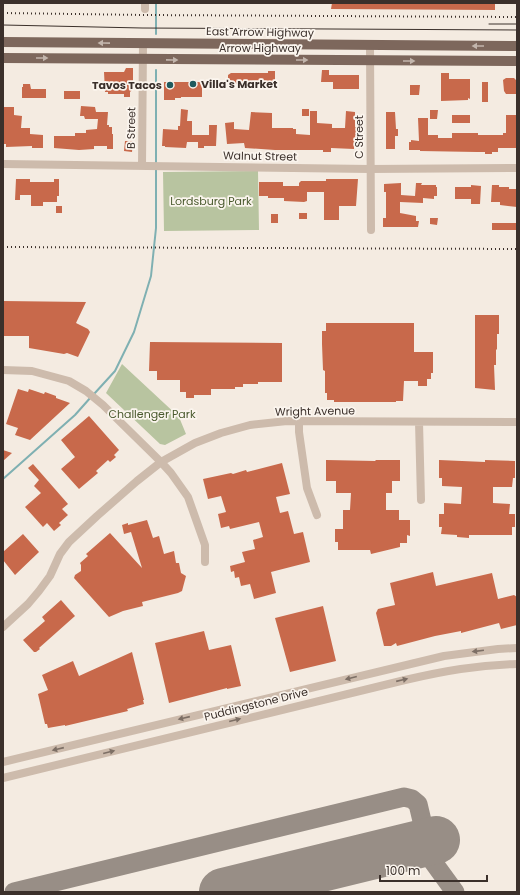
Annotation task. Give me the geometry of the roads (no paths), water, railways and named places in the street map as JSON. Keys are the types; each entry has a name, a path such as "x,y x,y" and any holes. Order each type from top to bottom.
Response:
{"main road":[{"name":"East Arrow Highway","path":"3,42 517,46"},
{"path":"3,47 27,42"},
{"name":"Arrow Highway","path":"3,58 517,61"}],"street":[{"name":"B Street","path":"143,43 145,166"},
{"name":"C Street","path":"370,45 371,230"},
{"name":"Walnut Street","path":"3,164 370,169 517,168"},
{"path":"3,370 32,371 69,381 86,391 99,402 161,462 188,497 205,545 205,562"},
{"path":"299,420 307,488 317,515"},
{"name":"Wright Avenue","path":"3,627 28,604 39,591 50,576 60,554 69,542 137,481 161,462 195,443 221,433 250,425 299,420 517,422"},
{"path":"419,422 421,500"},
{"name":"Puddingstone Drive","path":"3,762 444,656 517,648"},
{"name":"Puddingstone Drive","path":"3,778 454,669 496,664 517,664"}],"waterway":[{"path":"156,3 156,34"},
{"path":"156,70 156,165"},
{"path":"94,394 115,371 134,332 151,276 156,228 156,169"},
{"path":"3,479 75,415 91,397"}],"tram line":[{"path":"489,24 517,24"},
{"path":"3,25 142,28 517,30"}],"railway":[{"path":"3,13 517,17"},
{"path":"3,247 517,249"}],"place":[{"name":"Villa's Market","path":"193,84"},
{"name":"Tavos Tacos","path":"170,85"}],"park label":[{"name":"Lordsburg Park","path":"211,201"},
{"name":"Challenger Park","path":"152,414"}]}
